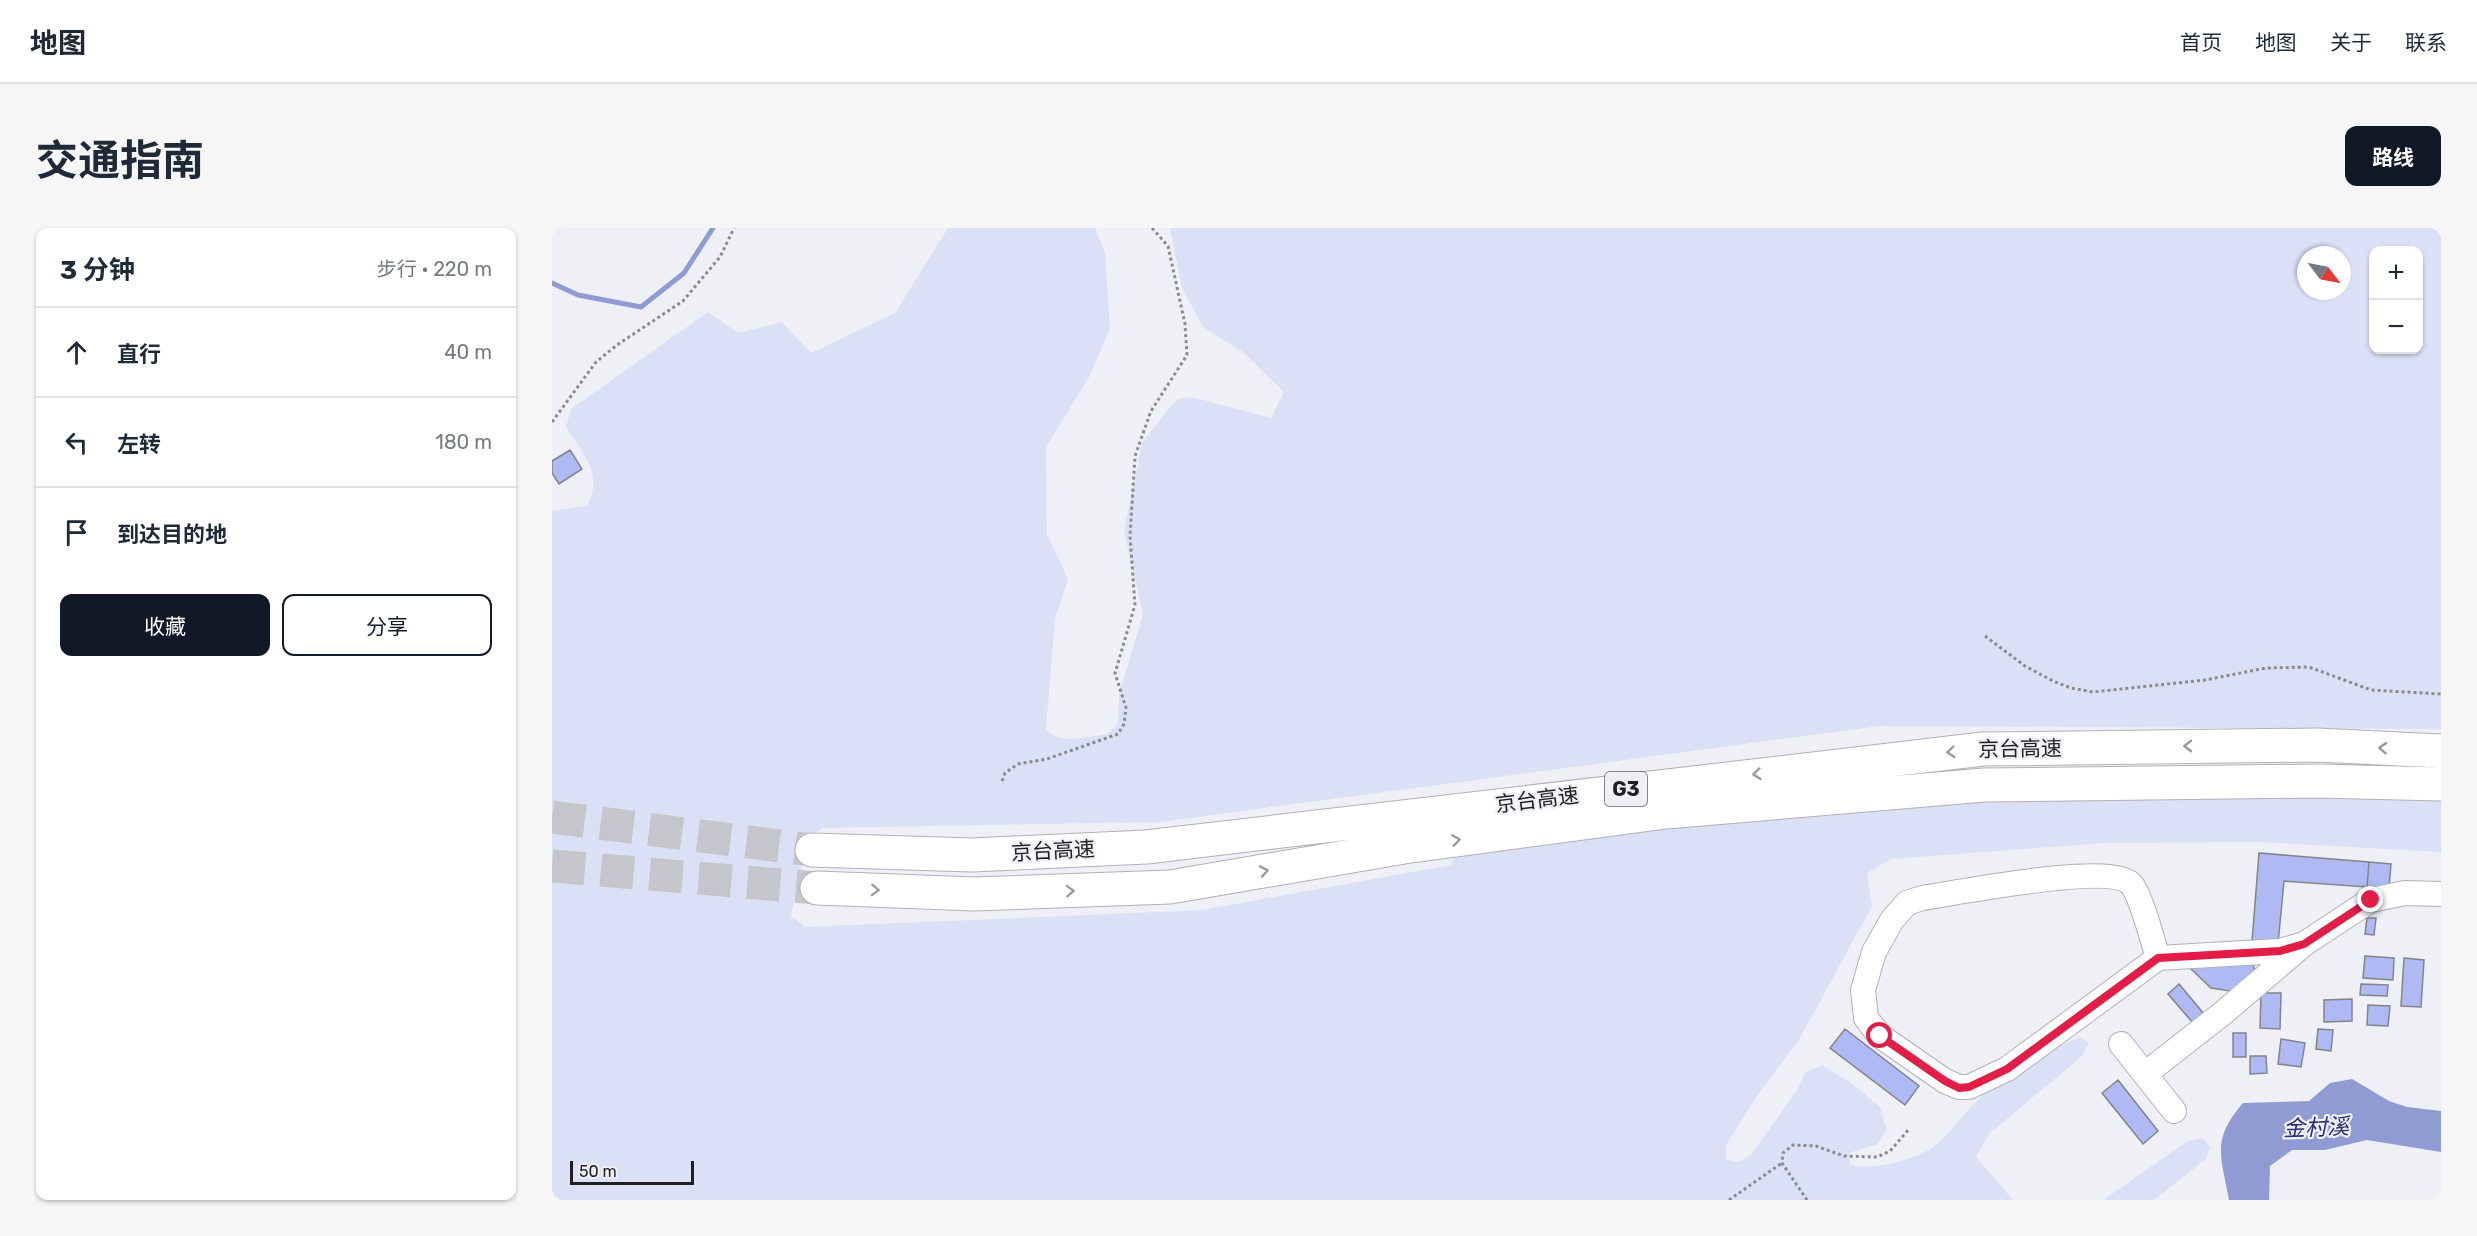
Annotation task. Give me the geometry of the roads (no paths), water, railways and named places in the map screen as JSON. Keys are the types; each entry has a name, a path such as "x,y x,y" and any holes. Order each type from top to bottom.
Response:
{"highway":[{"name":"京台高速","path":"812,850 972,855 1146,846 1983,749 2319,745 2441,751"},
{"name":"京台高速","path":"817,888 974,894 1170,887 1404,847 1666,812 1984,785 2318,781 2441,784"}],"street":[{"path":"2158,958 2135,890 2125,879 2110,876 2057,878 1922,898 1907,903 1892,920 1874,951 1863,990 1866,1018 1880,1036 1945,1081 1959,1088 1969,1087 2007,1069 2158,958 2280,951 2304,944"},
{"path":"2145,1074 2223,1013 2304,944 2371,900 2406,893 2441,894"},
{"path":"2121,1044 2175,1111"}],"water":[{"name":"金村溪","path":"2352,1079 2389,1101 2407,1107 2441,1111 2441,1152 2367,1140 2325,1150 2292,1150 2270,1166 2269,1200 2229,1200 2221,1160 2222,1138 2233,1116 2243,1103 2309,1101 2330,1083"}],"waterway":[{"path":"552,283 578,295 641,307 684,273 713,228"}],"tunnel":[{"path":"552,817 812,850"},
{"path":"552,866 817,888"}]}
